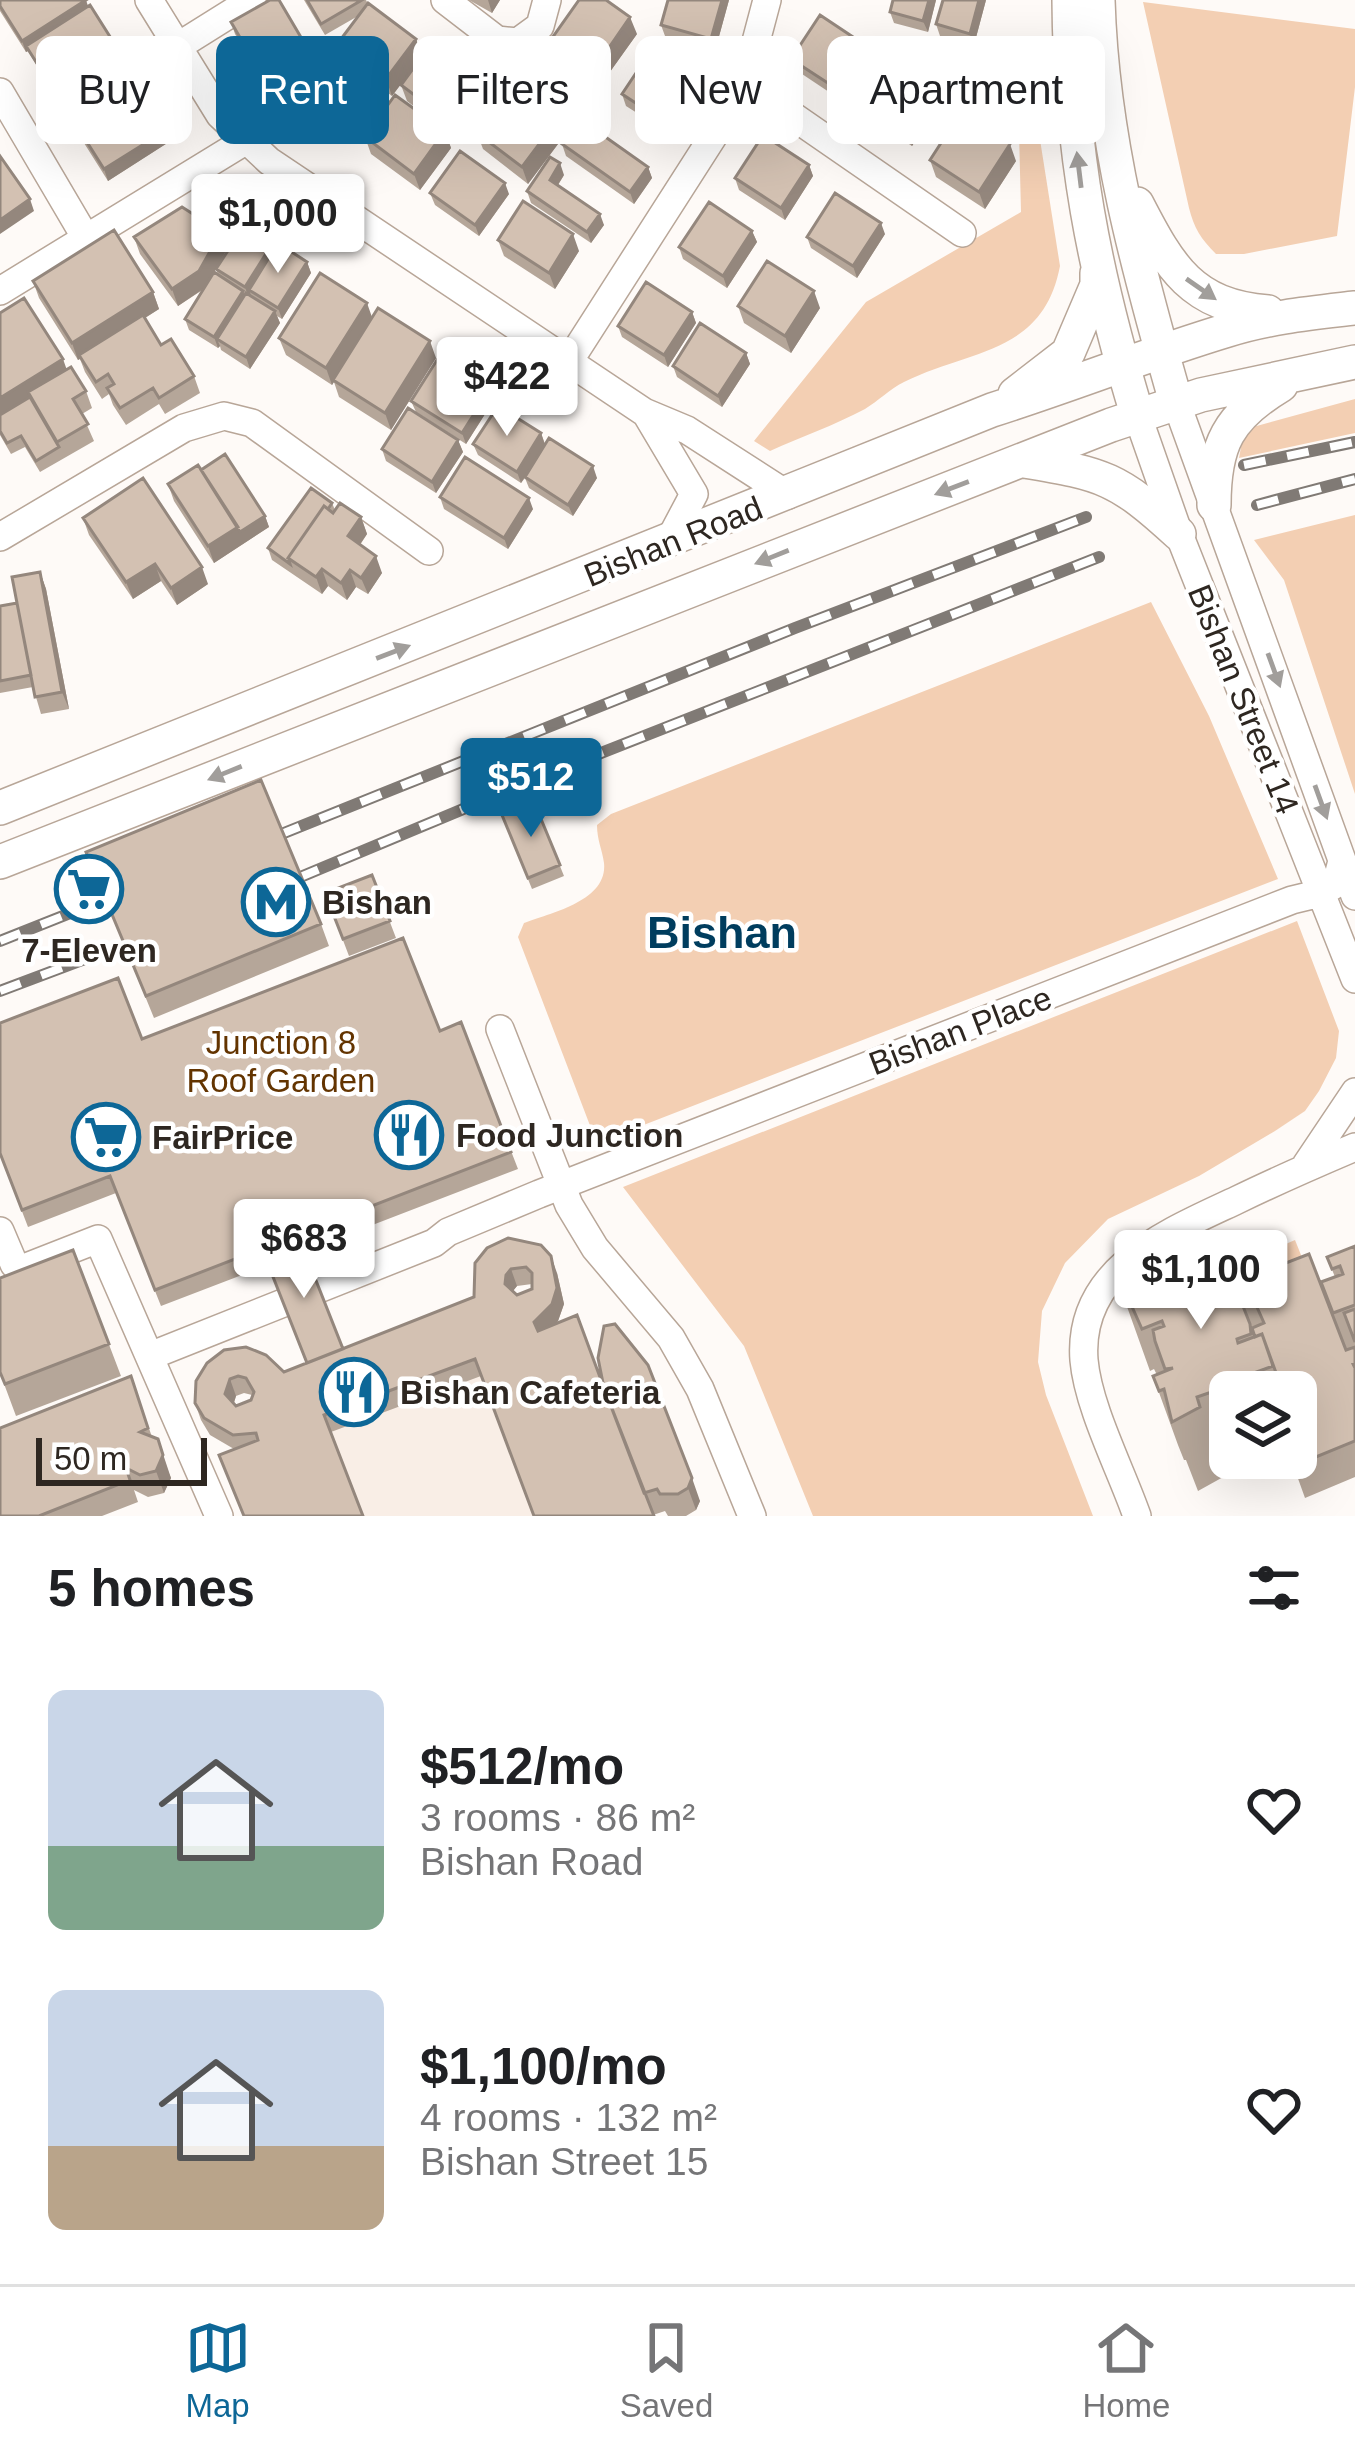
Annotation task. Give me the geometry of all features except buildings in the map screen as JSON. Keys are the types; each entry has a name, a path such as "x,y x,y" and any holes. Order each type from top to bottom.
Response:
{"main road":[{"path":"1070,0 1070,73 1079,181 1096,265 1138,417"},
{"path":"1098,0 1100,74 1113,160 1176,402"},
{"path":"1113,160 1163,254 1196,292 1235,310 1294,314"},
{"path":"992,410 1068,352 1096,285 1096,265"},
{"name":"Bishan Road","path":"0,808 992,410 1230,329 1294,314 1355,308"},
{"name":"Bishan Road","path":"0,862 1176,402 1355,362"},
{"path":"1214,505 1216,457 1230,430 1242,412 1298,374"},
{"path":"1022,461 1087,470 1110,480 1179,533"}],"street":[{"path":"149,0 170,36"},
{"path":"192,38 252,0"},
{"path":"445,0 497,40 518,42 540,26 547,0"},
{"path":"757,36 767,0"},
{"path":"192,71 216,110"},
{"path":"0,92 87,240"},
{"path":"803,123 962,233"},
{"path":"0,291 239,144"},
{"path":"248,144 568,363 644,412 687,430 788,495"},
{"path":"568,363 707,144"},
{"name":"Bishan Street 14","path":"1176,402 1355,896"},
{"path":"644,412 694,494 668,543"},
{"path":"0,537 184,428 224,416 252,422 429,551"},
{"name":"Bishan Street 14","path":"1138,417 1355,979"},
{"path":"1321,892 1336,884 1342,861"},
{"name":"Bishan Place","path":"148,1349 434,1243 448,1232 562,1185 1321,892"},
{"path":"500,1029 562,1185 595,1248 681,1355 700,1389 752,1516"},
{"path":"1304,1168 1355,1092"},
{"path":"1137,1516 1093,1400 1084,1357 1090,1309 1113,1274 1150,1241 1355,1148"},
{"path":"1304,1168 1355,1165"},
{"path":"0,1231 14,1264 24,1268 98,1239 219,1516"},
{"path":"203,1486 209,1516"}],"shaded area":[{"path":"1143,2 1355,29 1355,87 1337,236 1244,254 1216,254 1206,243 1189,208"},
{"path":"1019,144 1041,144 1060,266 1051,295 1021,333 904,382 865,409 770,451 754,441 866,302 1021,212"},
{"path":"1355,399 1355,433 1239,458 1242,442 1253,427"},
{"path":"1355,515 1355,794 1284,580 1254,540"},
{"path":"1151,602 1209,716 1278,879 605,1140 594,1136 518,937 524,923 575,904 597,887 604,863 597,825 611,814"},
{"path":"1297,921 1339,1031 1336,1058 1319,1091 1305,1111 1275,1131 1199,1176 1108,1219 1065,1263 1042,1311 1038,1362 1046,1395 1093,1516 813,1516 744,1346 623,1187"},
{"path":"1295,1240 1303,1260 1249,1283 1241,1263"},
{"path":"485,1363 580,1516 291,1516 304,1436"}],"railway":[{"path":"1244,465 1355,442"},
{"path":"1257,505 1355,479"},
{"path":"279,835 1086,517"},
{"path":"298,878 540,777 1099,557"},
{"path":"0,941 98,902"},
{"path":"0,991 117,947"}],"place":[{"name":"7-Eleven","path":"89,889"},
{"name":"Bishan","path":"276,902"},
{"name":"Food Junction","path":"409,1135"},
{"name":"FairPrice","path":"106,1137"},
{"name":"Bishan Cafeteria","path":"354,1392"}],"district":[{"name":"Bishan","path":"722,932"}],"park label":[{"name":"Junction 8 Roof Garden","path":"281,1061"}]}
